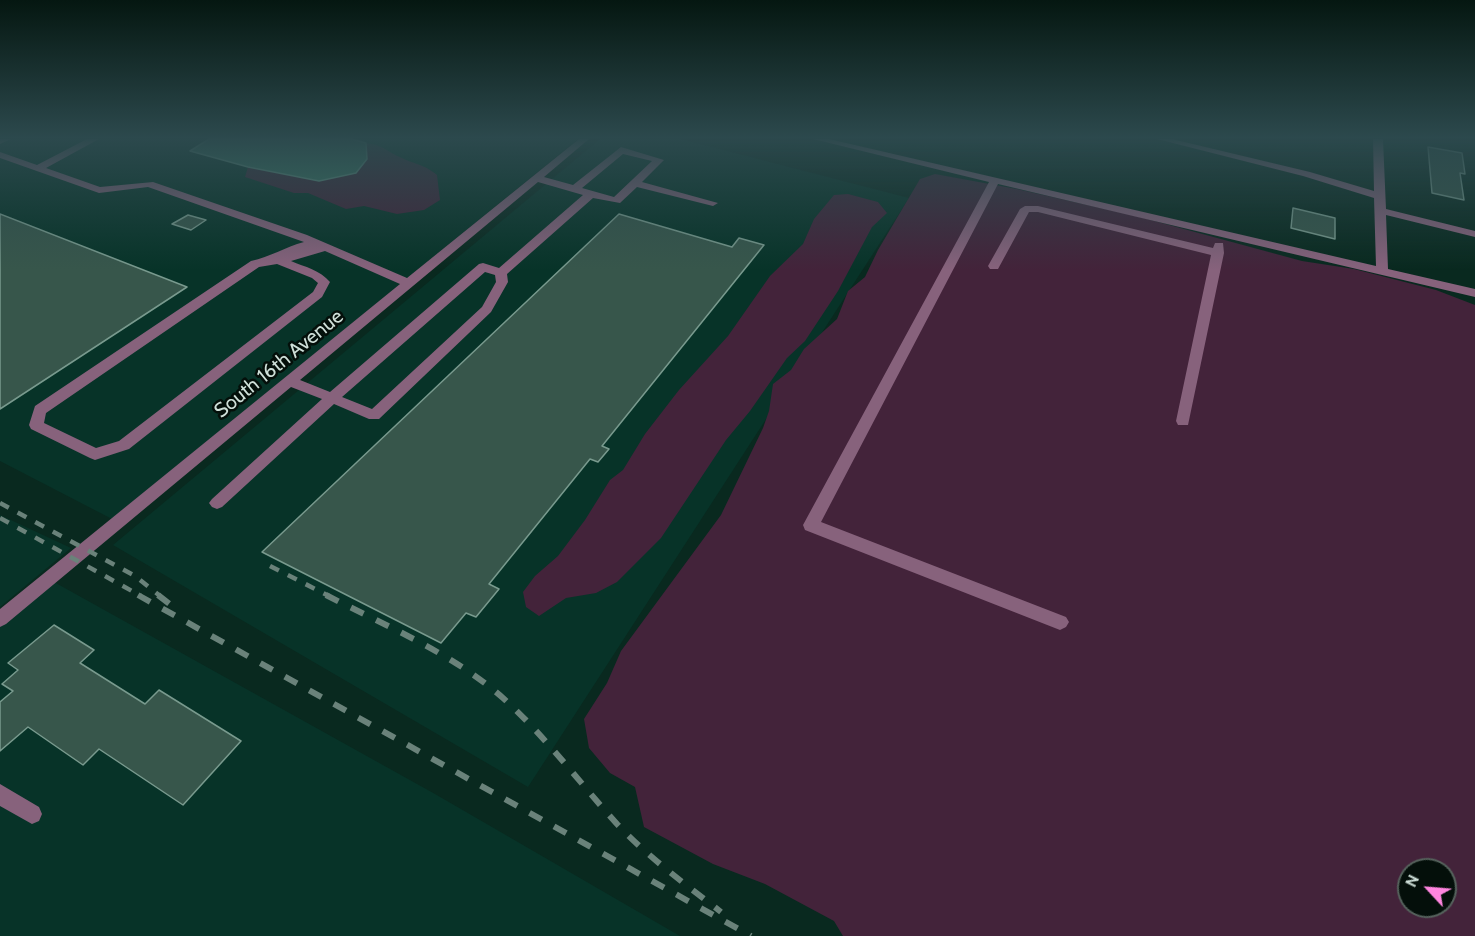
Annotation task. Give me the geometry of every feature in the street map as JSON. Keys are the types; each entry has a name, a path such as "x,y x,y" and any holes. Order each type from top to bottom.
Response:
{"street":[{"path":"79,183 99,190 149,184 321,245 408,283"},
{"name":"South 16th Avenue","path":"0,619 530,183"},
{"path":"553,183 616,201 635,183 713,203"},
{"path":"575,189 582,183"},
{"path":"993,183 812,525 1060,622"},
{"path":"1006,183 1475,293"},
{"path":"1335,183 1380,196"},
{"path":"1380,183 1382,271"},
{"path":"501,273 591,194"},
{"path":"994,266 1025,209 1038,209 1218,253"},
{"path":"1381,211 1475,234"},
{"path":"1183,421 1222,233"},
{"path":"274,261 316,275 324,282 318,294 124,445 95,454 36,425 40,410 255,264 274,261 286,250 321,245"},
{"path":"217,502 332,398 483,267 501,273"},
{"path":"289,381 374,415 487,309 502,282 501,273"},
{"path":"0,794 32,814"}],"shaded area":[{"path":"0,183 524,183 112,519 0,461"},
{"path":"262,183 438,183 440,200 424,210 397,214 364,206 346,209 308,193 294,193"},
{"path":"548,183 850,183 909,198 528,787 113,545"},
{"path":"918,183 982,183 1136,216 1302,261 1354,269 1436,290 1475,305 1475,936 843,936 834,921 765,884 713,864 644,827 635,787 610,773 589,748 584,719 607,683 621,651 721,515 763,428 769,411 773,384 791,370 804,349 837,319 848,291 865,277 878,250"},
{"path":"848,194 878,202 887,213 872,227 838,291 805,341 787,358 750,411 726,440 661,538 617,582 596,593 566,598 539,616 526,607 523,592 535,576 558,556 585,520 610,480 623,470 645,434 679,390 728,336 770,276 803,244 814,219 834,195"},
{"path":"0,515 71,548 0,607"},
{"path":"54,582 435,794 680,936 0,936 0,626"}],"building":[{"path":"1431,183 1461,183 1464,200 1432,193"},
{"path":"1293,208 1335,218 1335,239 1291,228"},
{"path":"0,214 187,287 0,409"},
{"path":"619,214 732,247 739,238 764,245 602,446 609,449 598,462 590,459 489,584 499,589 476,617 466,613 441,643 262,552"},
{"path":"188,215 206,220 191,230 172,224"},
{"path":"54,625 94,650 80,663 145,704 159,690 241,741 183,805 99,749 83,765 28,727 0,751 0,702 13,691 2,684 18,670 8,663"}],"railway":[{"path":"0,503 135,576 160,596"},
{"path":"0,518 141,596"},
{"path":"270,566 329,596"},
{"path":"138,595 751,936"},
{"path":"158,595 171,605"},
{"path":"326,595 418,641 462,667 503,698 641,848 721,912"}]}
